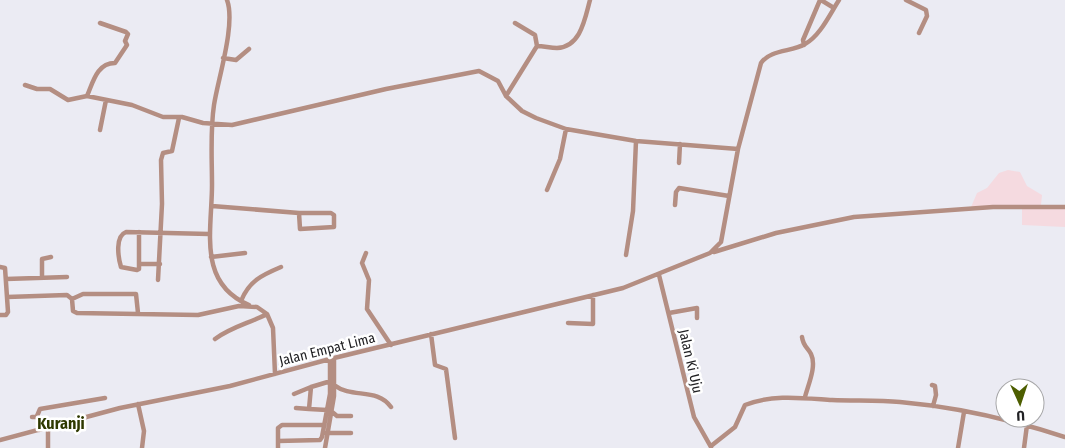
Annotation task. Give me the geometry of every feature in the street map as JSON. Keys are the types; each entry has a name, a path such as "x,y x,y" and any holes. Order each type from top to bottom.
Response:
{"street":[{"path":"227,0 229,12 212,124 212,206 209,234 211,257 213,266 222,284 232,296 250,306 261,308 267,314 274,333 275,374"},
{"path":"537,46 558,48 574,40 584,22 590,0"},
{"path":"804,45 804,40 821,0 834,8"},
{"path":"710,253 721,242 738,149 762,62 773,54 804,45 815,36 839,0"},
{"path":"906,0 926,10 927,16 919,33"},
{"path":"87,96 101,68 105,64 114,63 127,46 125,41 128,34 126,32 100,23"},
{"path":"506,96 537,46 535,35 515,24"},
{"path":"223,58 236,60 249,49"},
{"path":"25,85 37,89 50,89 68,100 87,96 132,105 164,117 184,117 212,124 241,124 280,112 338,101 464,72 479,71 493,77 501,86 506,96 529,115 566,129 636,141 738,149"},
{"path":"100,130 106,100"},
{"path":"158,280 161,232 161,160 163,154 172,151 179,118"},
{"path":"547,190 560,158 566,129"},
{"path":"626,255 633,211 636,141"},
{"path":"679,163 680,144"},
{"path":"675,205 676,192 679,188 729,196"},
{"path":"212,206 334,214 334,227 300,229 299,213"},
{"name":"Jalan Empat Lima","path":"0,440 138,404 275,374 332,358 623,288 710,253 776,233 854,217 993,207 1065,207"},
{"path":"139,232 140,264 137,270 120,267 120,234 126,232 139,232 161,232 209,234"},
{"path":"211,257 244,253"},
{"path":"366,253 362,263 369,280 368,309 391,344"},
{"path":"42,278 42,259 51,257"},
{"path":"140,264 160,264"},
{"path":"0,267 5,268 8,314 0,316"},
{"path":"241,301 245,290 256,278 281,267"},
{"name":"Jalan Ki Uju","path":"659,275 669,313 676,352 694,417 712,447"},
{"path":"0,282 6,280 67,278"},
{"path":"72,299 83,294 136,294 138,313"},
{"path":"0,300 65,295 72,299"},
{"path":"568,323 594,324 593,295"},
{"path":"72,299 73,311 77,313 198,315 250,306"},
{"path":"669,313 697,308 697,318"},
{"path":"215,339 227,329 254,321 267,314"},
{"path":"431,334 435,365 446,369 455,438"},
{"path":"802,338 804,346 811,353 813,364 805,397"},
{"path":"325,448 332,383 332,358"},
{"path":"294,394 311,387 332,383 348,392 383,398 391,408"},
{"path":"932,385 935,386 936,390 933,406"},
{"path":"308,409 311,387"},
{"path":"712,447 735,427 745,405 762,400 805,397 901,402 933,406 995,418"},
{"path":"39,430 35,416 40,409 105,398"},
{"path":"138,404 144,431 142,448"},
{"path":"296,408 329,411 337,416 351,416"},
{"path":"278,441 320,440 323,425 329,411"},
{"path":"958,448 964,412"},
{"path":"278,448 278,428 282,425 323,425"},
{"path":"48,427 48,448"},
{"path":"1024,448 1026,428"},
{"path":"1036,428 1065,437"},
{"path":"326,433 351,433"}],"shaded area":[{"path":"1008,170 1020,172 1027,186 1042,195 1041,205 971,207 977,193 987,188 999,173"},
{"path":"1022,208 1065,208 1065,227 1022,225"}],"district":[{"name":"Kuranji","path":"61,423"}]}
